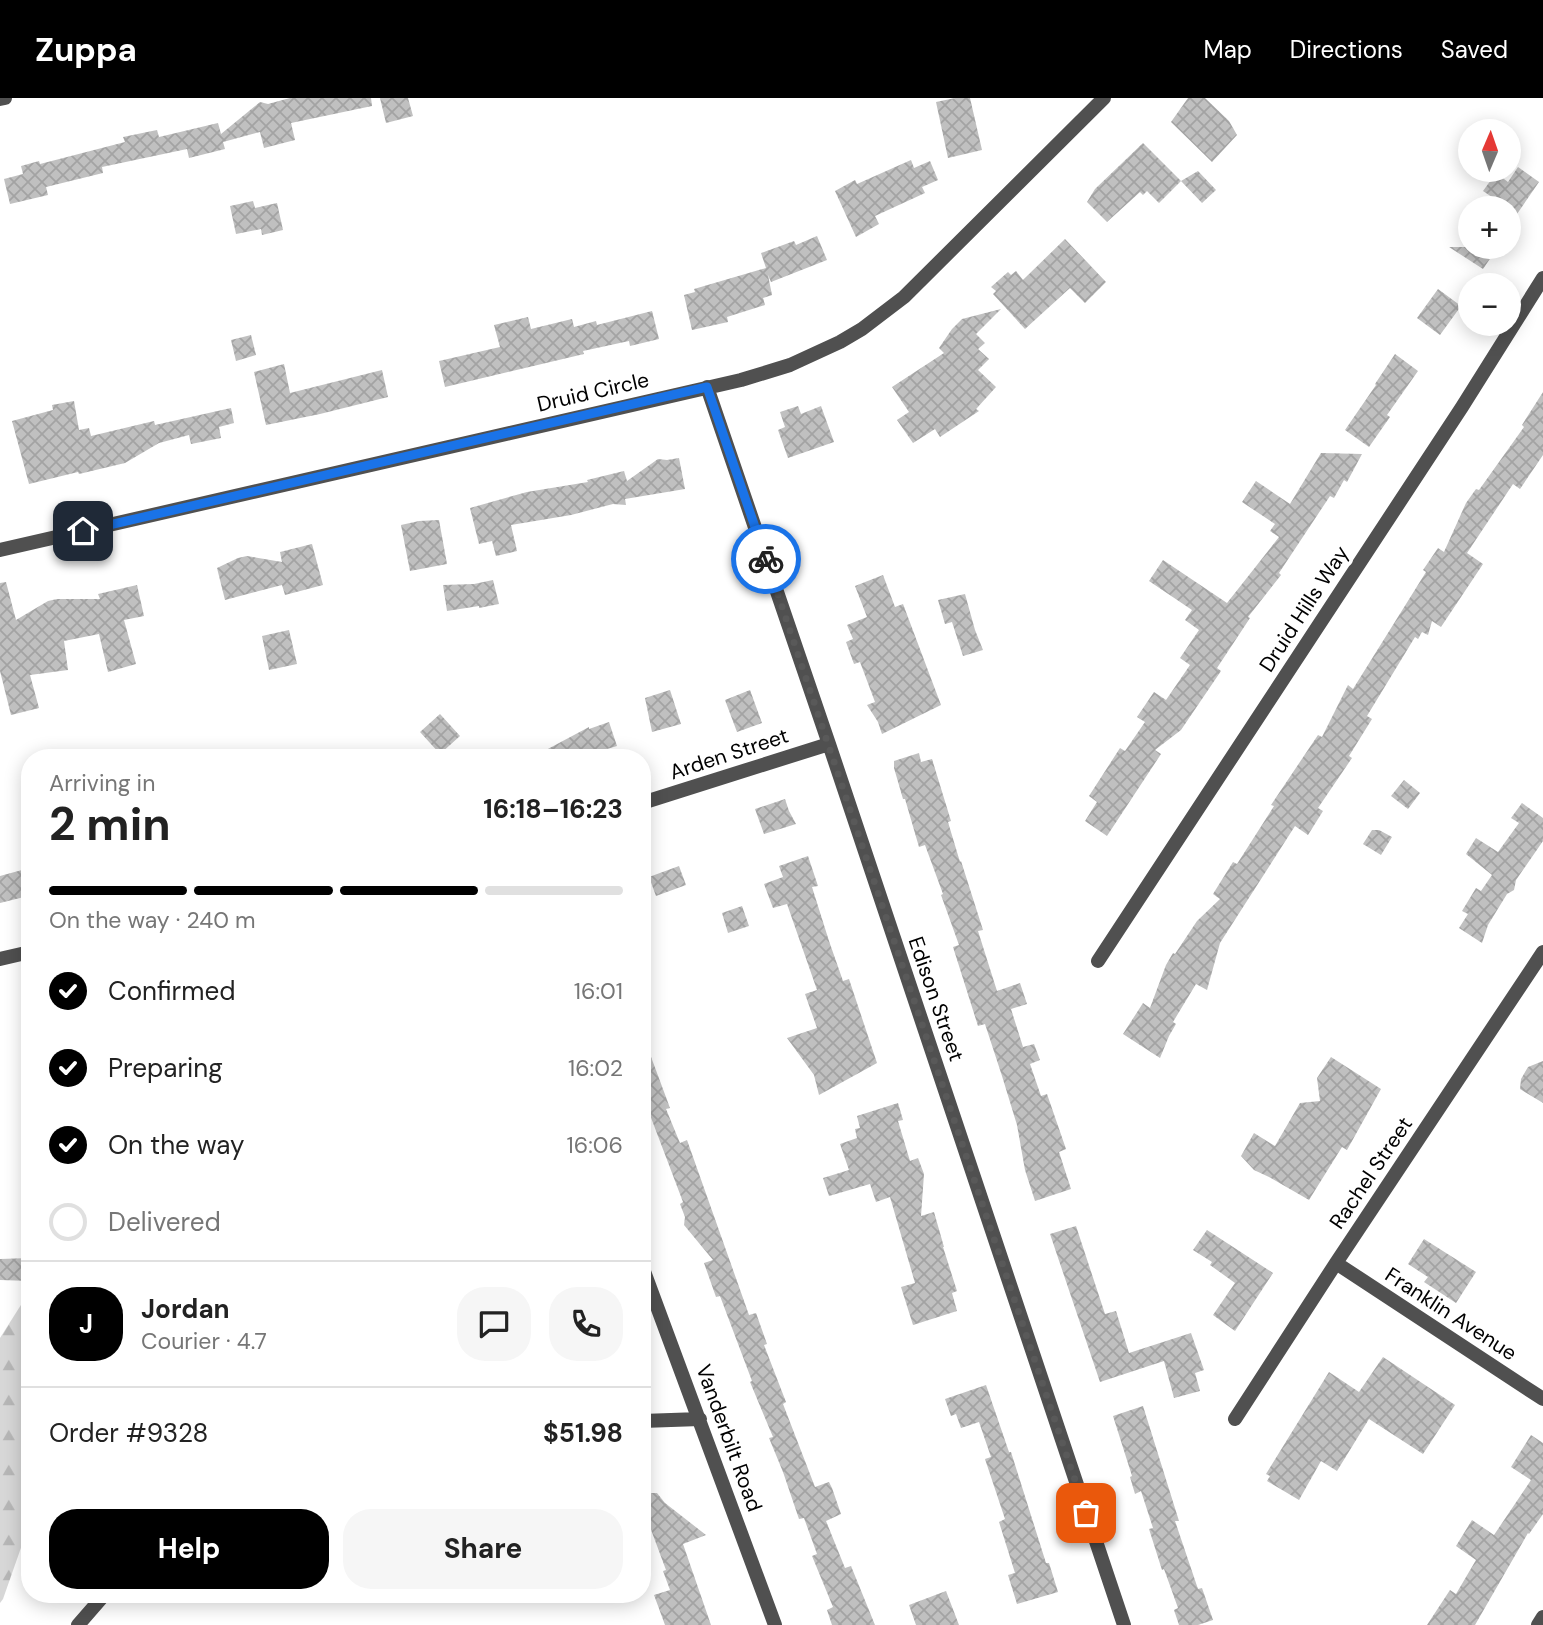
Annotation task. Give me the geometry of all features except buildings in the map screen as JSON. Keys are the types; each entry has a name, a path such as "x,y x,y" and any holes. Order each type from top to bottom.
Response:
{"street":[{"path":"0,99 5,98"},
{"name":"Druid Circle","path":"0,550 741,380 790,365 862,329 904,297 1104,98"},
{"name":"Druid Hills Way","path":"1098,961 1462,407 1543,278"},
{"name":"Edison Street","path":"707,387 1124,1625"},
{"name":"Arden Street","path":"651,800 829,744"},
{"name":"Rachel Street","path":"1235,1419 1543,952"},
{"path":"0,959 21,954"},
{"name":"Franklin Avenue","path":"1336,1263 1543,1399"},
{"name":"Vanderbilt Road","path":"651,1289 775,1625"},
{"path":"651,1421 700,1419"},
{"path":"78,1625 97,1603"},
{"path":"1538,1625 1543,1617"}],"green space":[{"path":"21,1305 21,1548 0,1603 0,1338"}],"way so far":[{"path":"766,559 1086,1513"}],"route":[{"path":"83,531 707,387 766,559"}]}
